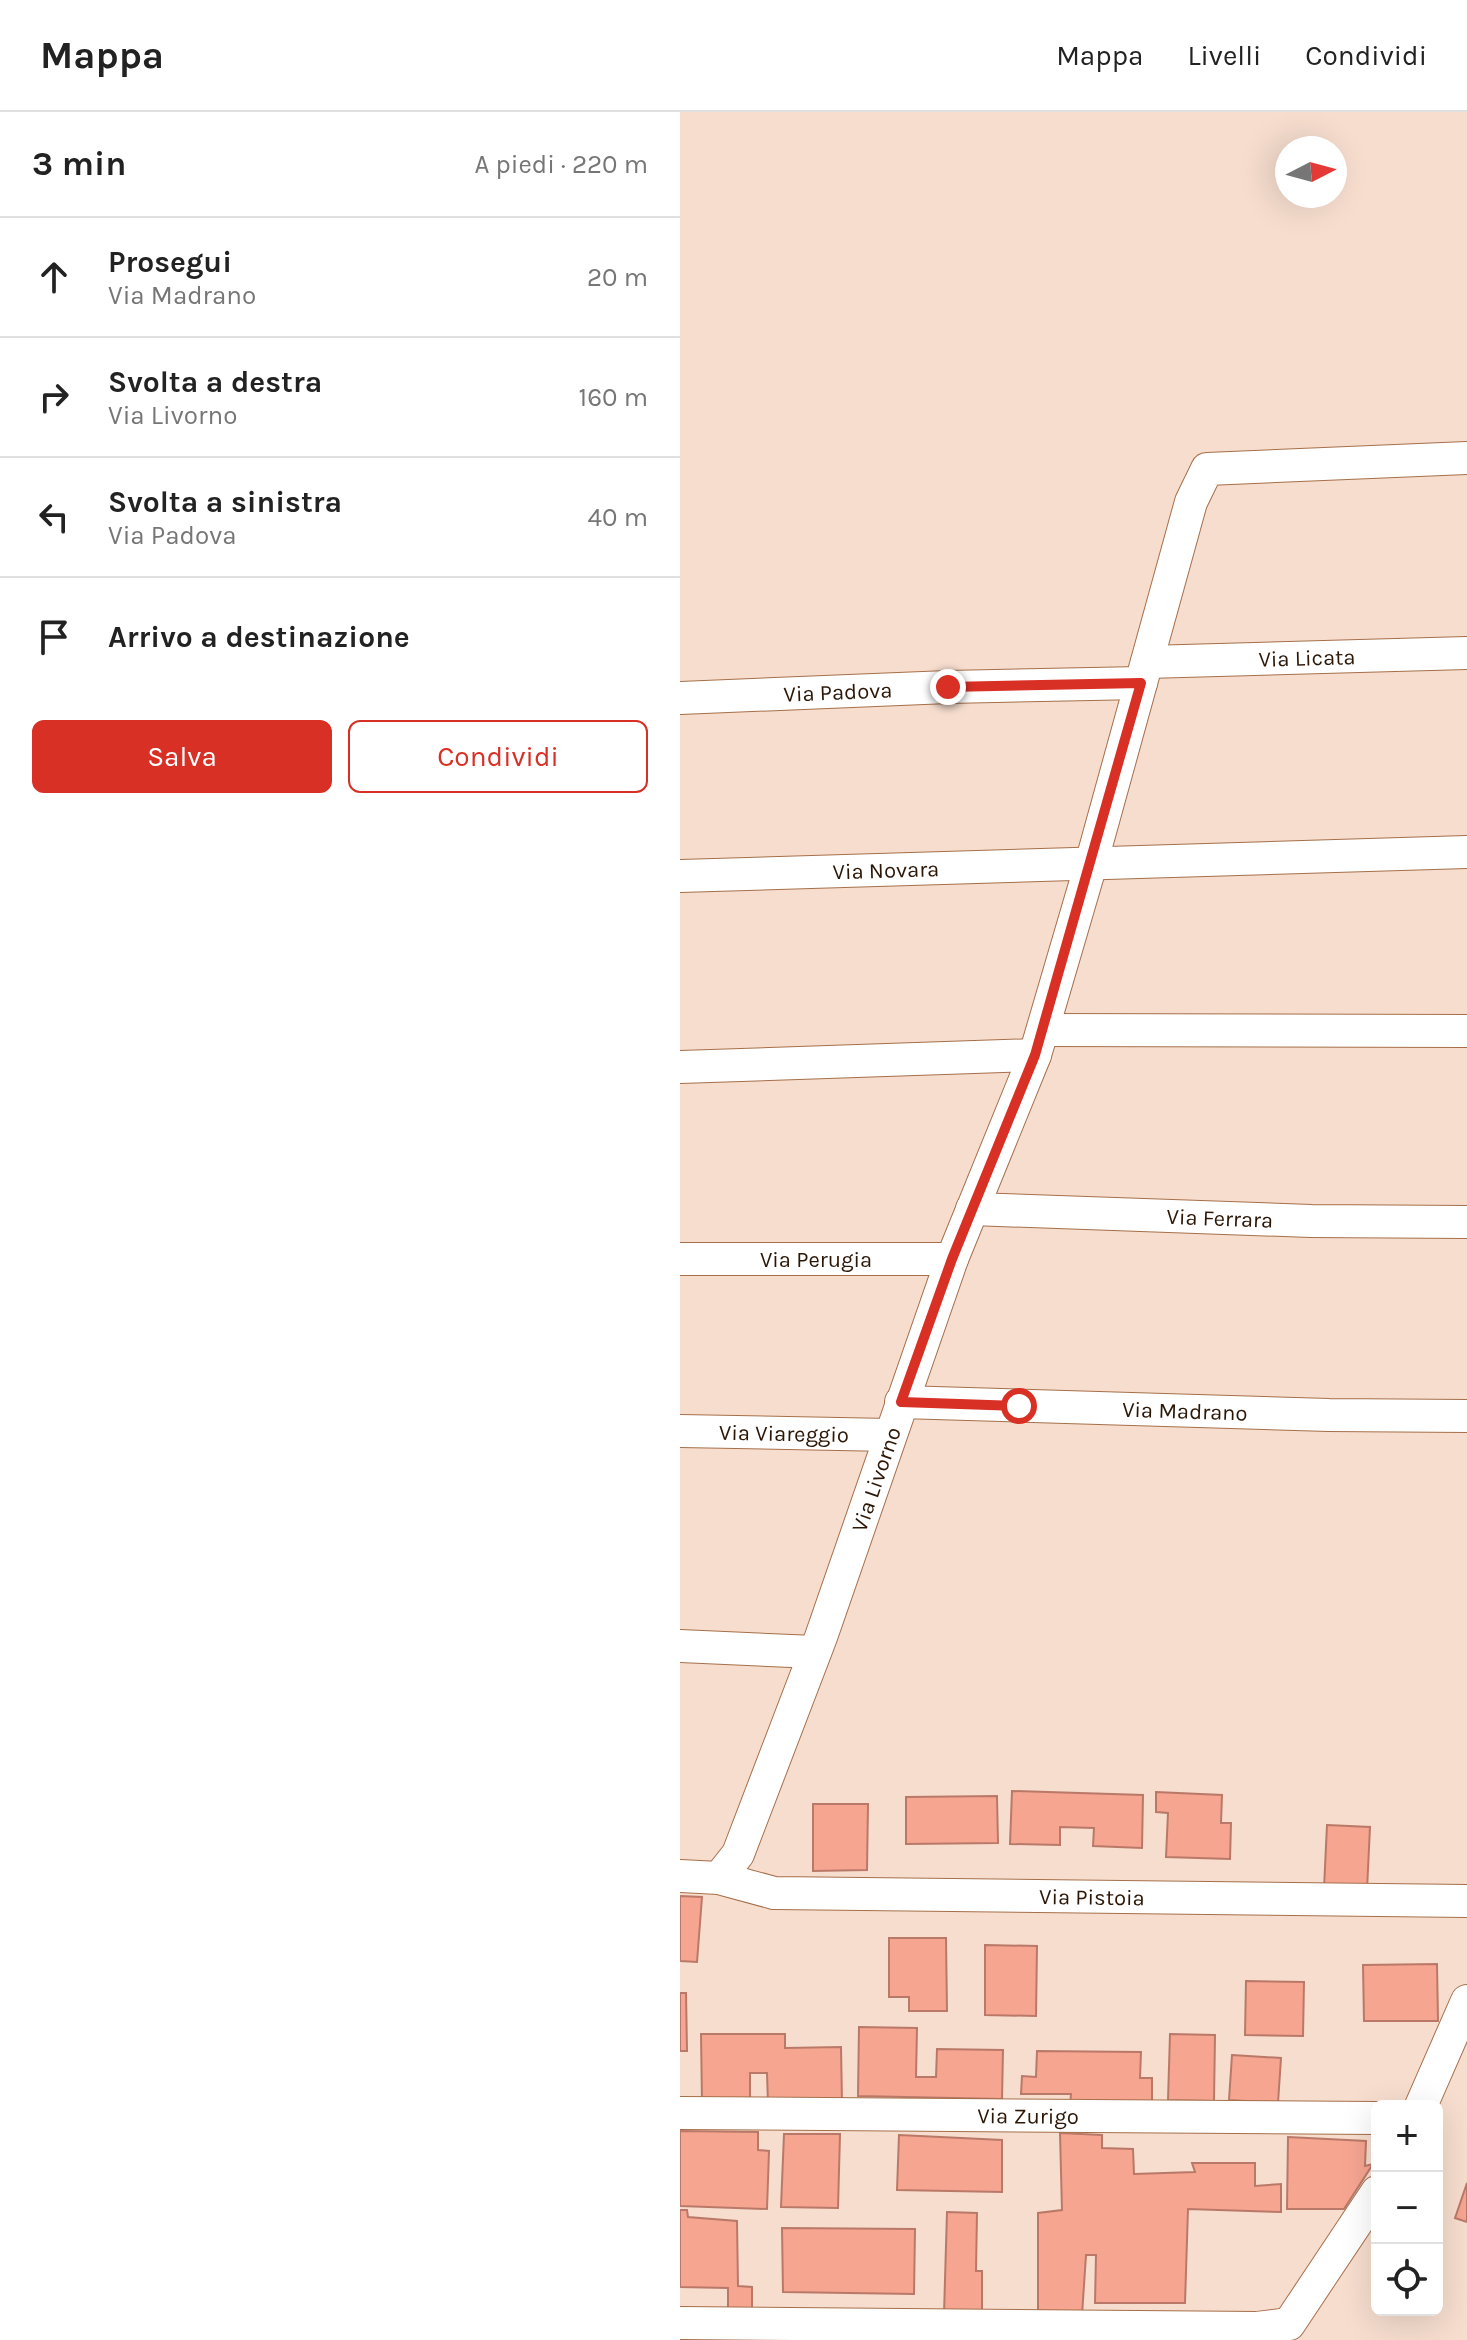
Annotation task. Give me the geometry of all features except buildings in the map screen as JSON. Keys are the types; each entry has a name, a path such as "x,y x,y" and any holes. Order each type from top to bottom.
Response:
{"street":[{"name":"Via Livorno","path":"719,1878 738,1854 815,1652 952,1259 1039,1043 1191,502 1207,469 1467,458"},
{"name":"Via Licata","path":"1144,673 1467,653"},
{"name":"Via Padova","path":"680,698 948,687 1144,673"},
{"name":"Via Novara","path":"680,876 1467,852"},
{"path":"680,1067 1039,1043 1467,1031"},
{"name":"Via Ferrara","path":"972,1209 1311,1221 1467,1222"},
{"name":"Via Perugia","path":"680,1259 952,1259"},
{"name":"Via Madrano","path":"901,1402 1329,1415 1467,1416"},
{"name":"Via Viareggio","path":"680,1431 890,1435"},
{"path":"680,1646 815,1652"},
{"name":"Via Pistoia","path":"680,1876 719,1878 774,1893 1467,1901"},
{"path":"1424,2100 1467,2001"},
{"name":"Via Zurigo","path":"680,2113 1371,2118"},
{"path":"680,2323 1257,2328 1289,2324 1371,2201"}],"route":[{"path":"948,687 1141,683 1035,1055 952,1259 901,1402 1019,1406"}]}
